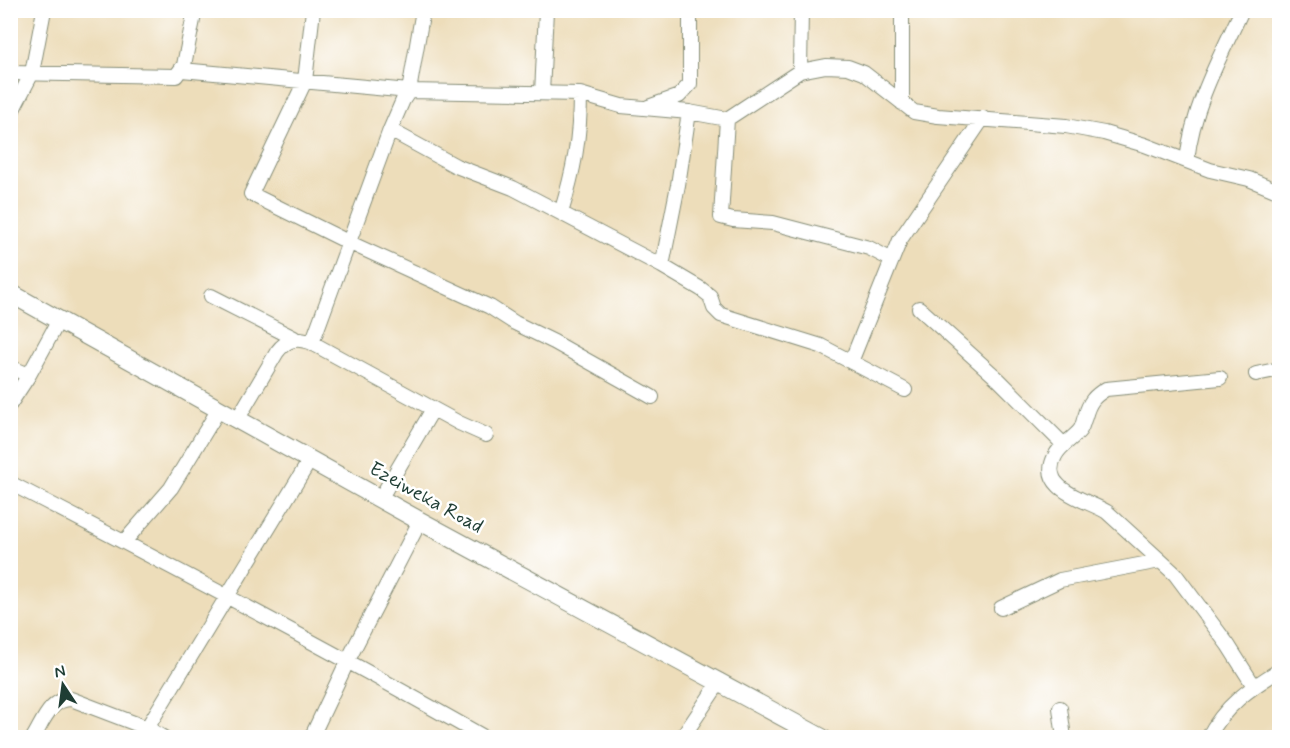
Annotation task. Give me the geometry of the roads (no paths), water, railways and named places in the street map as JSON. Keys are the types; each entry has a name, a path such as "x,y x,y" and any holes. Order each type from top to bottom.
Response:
{"main road":[{"name":"Ezeiweka Road","path":"10,293 420,521 822,738"}],"street":[{"path":"10,115 32,73 44,10"},
{"path":"10,73 176,76 182,70 186,58 195,10"},
{"path":"313,10 305,81 251,194 348,242 490,307 515,323 554,342 652,397"},
{"path":"312,343 390,130 409,91 423,10"},
{"path":"542,93 546,10"},
{"path":"640,109 680,96 690,84 690,10"},
{"path":"800,71 801,10"},
{"path":"902,10 902,103"},
{"path":"1187,160 1195,115 1242,10"},
{"path":"182,70 409,91 464,94 580,94 621,106 689,112 727,119 800,71 826,66 848,67 864,73 914,112 924,115 1066,126 1104,133 1187,160 1210,170 1248,179 1280,192"},
{"path":"561,213 576,157 580,129 580,94"},
{"path":"662,266 689,112"},
{"path":"851,362 900,240 983,118"},
{"path":"727,119 721,217 773,223 868,248 892,260"},
{"path":"390,130 456,166 513,188 662,266 710,296 714,308 721,315 802,339 905,390"},
{"path":"211,296 294,339 312,343 325,352 486,435"},
{"path":"919,308 999,380 1064,445"},
{"path":"10,404 59,320"},
{"path":"237,420 277,352 284,343 294,339"},
{"path":"10,367 29,375"},
{"path":"1256,374 1280,369"},
{"path":"1220,378 1106,388 1093,397 1081,429 1055,454 1052,464 1053,477 1059,488 1080,501 1094,504 1107,512 1174,574 1228,645 1254,686"},
{"path":"124,542 171,488 219,409"},
{"path":"380,499 433,409"},
{"path":"144,733 310,460"},
{"path":"10,483 228,595 482,736"},
{"path":"311,738 348,660 420,521"},
{"path":"1000,608 1060,580 1160,561"},
{"path":"1208,738 1225,711 1238,698 1280,670"},
{"path":"682,738 720,681"},
{"path":"33,738 55,703 62,699 70,699 144,733 164,738"},
{"path":"1060,708 1064,738"}]}
